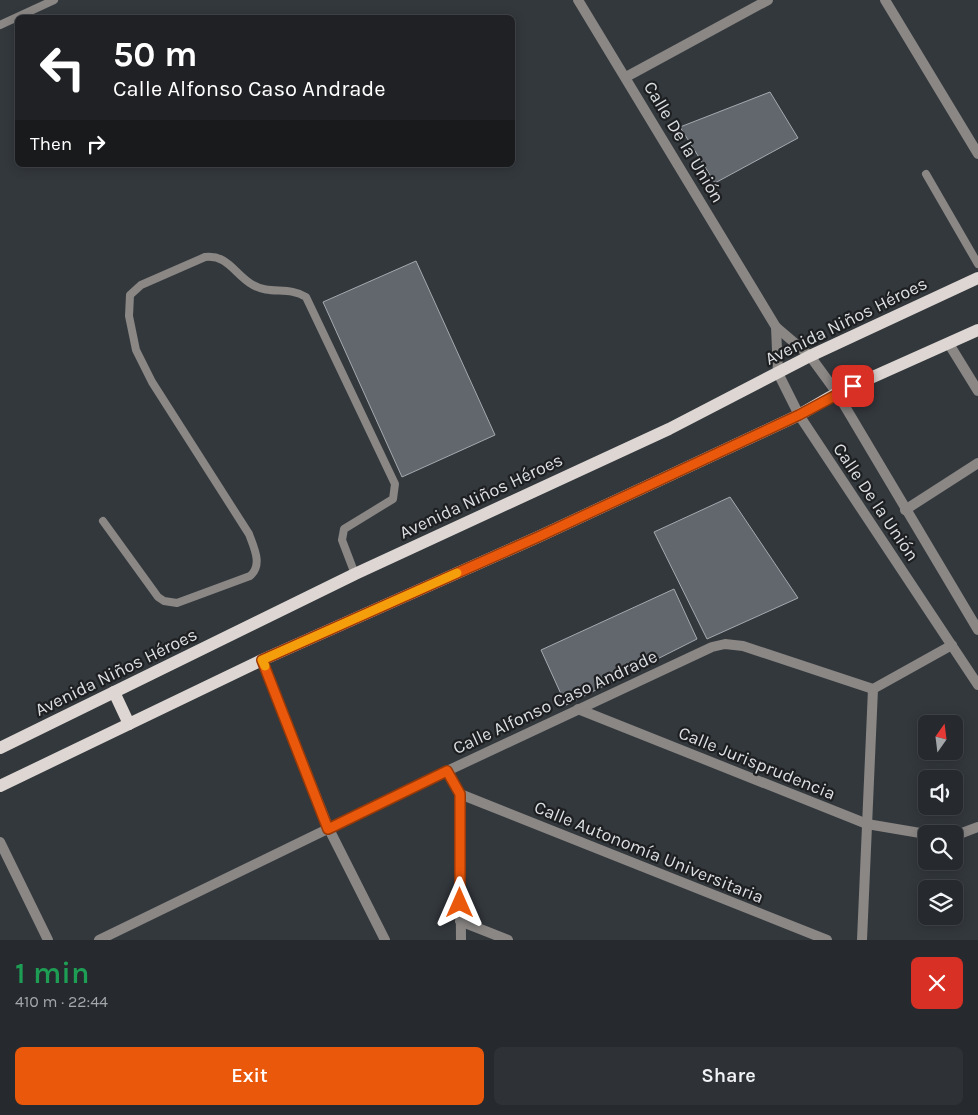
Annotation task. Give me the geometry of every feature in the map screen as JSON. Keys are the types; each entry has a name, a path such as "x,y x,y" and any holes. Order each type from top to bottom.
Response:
{"main road":[{"name":"Avenida Niños Héroes","path":"0,748 355,574 669,429 810,356 978,278"},
{"path":"0,786 262,660 538,537 799,415 837,393 978,330"},
{"path":"114,692 129,724"}],"street":[{"name":"Calle De la Unión","path":"578,0 776,327 810,356 837,393 978,630"},
{"path":"626,77 768,0"},
{"path":"885,0 978,154"},
{"name":"Calle De la Unión","path":"776,327 778,373 799,415 978,685"},
{"path":"949,344 978,391"},
{"path":"905,510 978,464"},
{"name":"Calle Alfonso Caso Andrade","path":"99,940 447,771 712,647 725,644 744,646 873,689"},
{"path":"862,940 873,689 952,645"},
{"path":"262,660 328,829 385,940"},
{"name":"Calle Jurisprudencia","path":"578,709 867,824 918,833"},
{"path":"447,771 460,794 461,940"},
{"name":"Calle Autonomía Universitaria","path":"460,794 827,940"},
{"path":"963,833 978,827"},
{"path":"0,842 48,940"},
{"path":"460,921 508,940"}],"lane":[{"path":"22,15 54,0"},
{"path":"0,25 15,18"},
{"path":"926,174 978,264"},
{"path":"103,521 158,597 164,601 177,603 250,576 255,572 258,565 249,534 152,382 136,350 129,316 130,295 141,285 205,257 215,256 223,259 254,286 266,290 296,291 306,297 395,484 393,499 344,529 342,540 355,574"}],"building":[{"path":"770,92 798,138 715,183 680,127"},
{"path":"416,261 495,435 402,477 323,302"},
{"path":"730,497 798,598 707,639 654,532"},
{"path":"674,589 697,639 566,705 541,650"}],"slow traffic":[{"path":"265,666 262,660 457,573"}],"route":[{"path":"460,903 460,794 447,771 328,829 262,660 538,537 799,415 853,386"}]}
